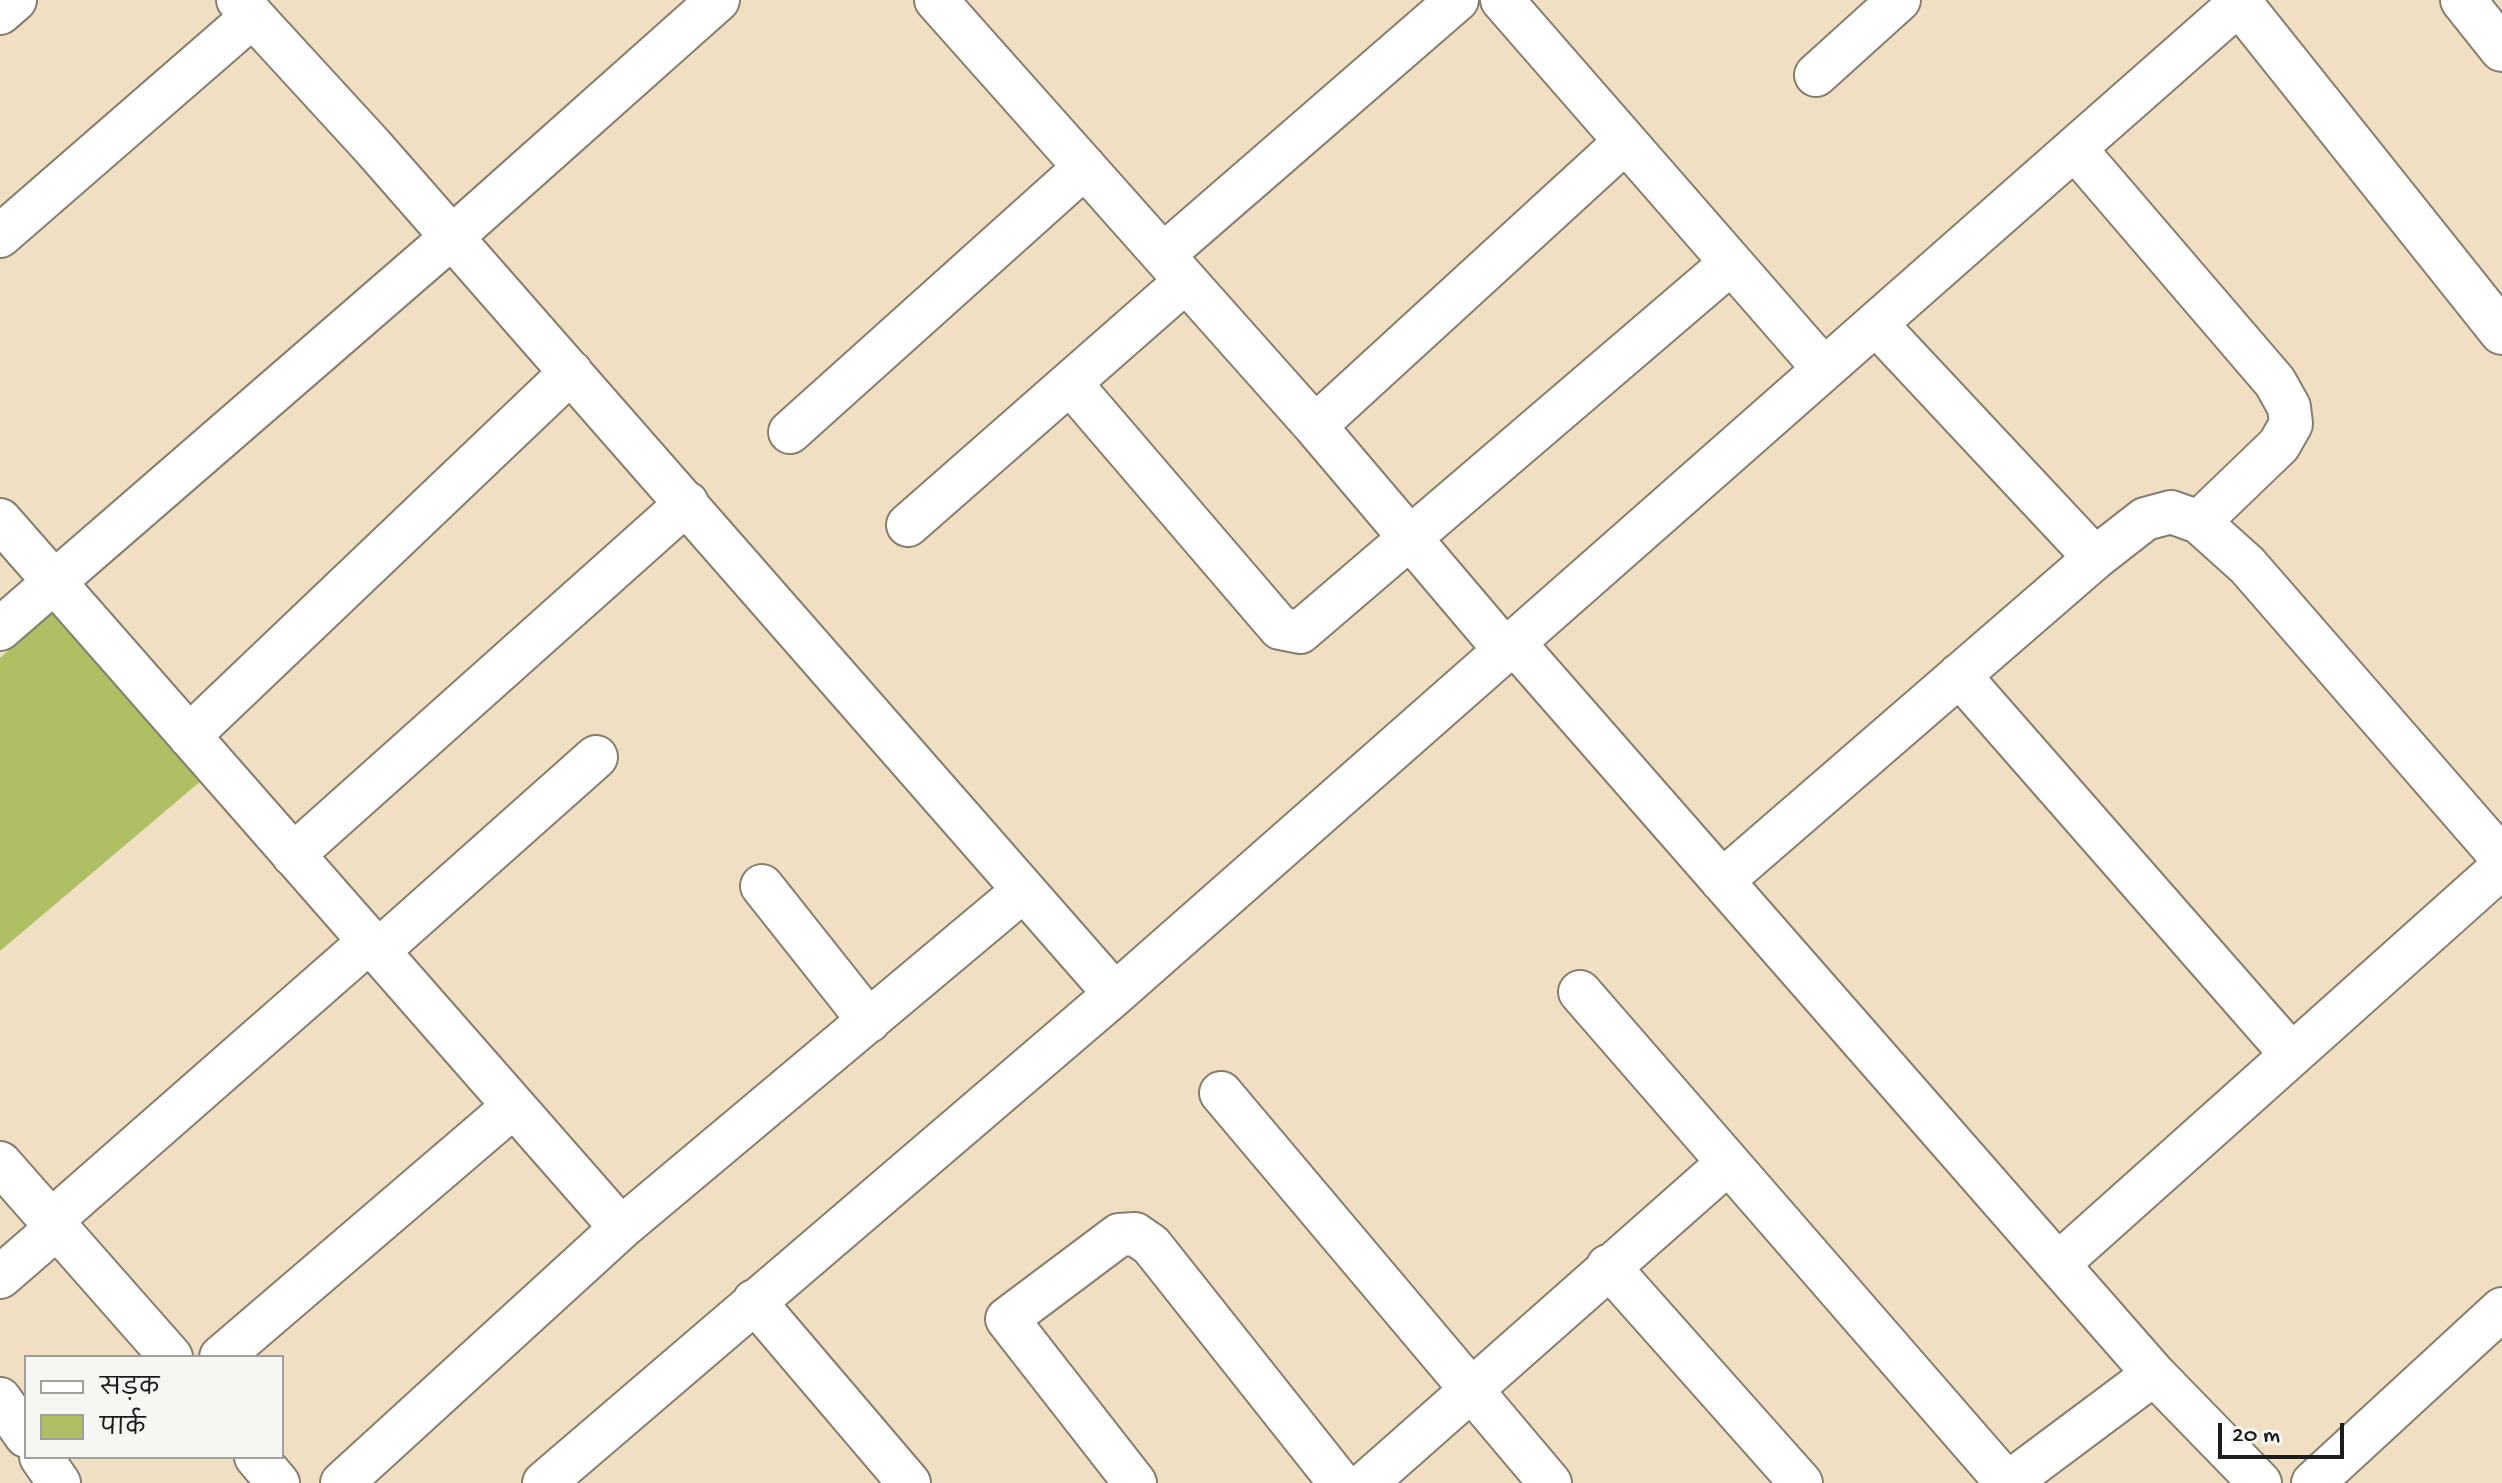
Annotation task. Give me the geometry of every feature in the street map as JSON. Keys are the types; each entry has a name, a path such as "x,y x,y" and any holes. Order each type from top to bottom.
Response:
{"street":[{"path":"0,13 15,0"},
{"path":"0,629 452,237 718,0"},
{"path":"936,0 1315,426 1409,537 1722,881 2154,1374 2260,1483"},
{"path":"908,525 1070,383 1174,268 1457,0"},
{"path":"1816,75 1899,0"},
{"path":"2463,0 2502,49"},
{"path":"1506,1 1824,369"},
{"path":"544,1483 1115,994 2076,150 2240,1 2502,332"},
{"path":"0,236 245,8 687,503 1115,994"},
{"path":"1315,426 1625,142"},
{"path":"2076,150 2275,382 2289,407 2291,424 2279,445 2199,522"},
{"path":"790,432 1085,167"},
{"path":"1070,383 1280,628 1300,632 1731,263"},
{"path":"1876,324 2095,558"},
{"path":"189,736 571,372"},
{"path":"293,855 687,503"},
{"path":"1722,881 2095,558 2145,519 2171,512 2189,515 2247,565 2502,858"},
{"path":"0,520 621,1228"},
{"path":"1959,675 2292,1055"},
{"path":"0,1277 56,1223 596,757"},
{"path":"2058,1264 2502,867"},
{"path":"762,886 869,1021"},
{"path":"342,1483 621,1228 1024,890"},
{"path":"1580,992 2007,1483 2154,1374"},
{"path":"1221,1093 1550,1483"},
{"path":"223,1355 514,1106"},
{"path":"0,1163 169,1355"},
{"path":"1366,1483 1728,1163"},
{"path":"1135,1483 1007,1319 1119,1235 1135,1234 1151,1245 1340,1483"},
{"path":"1608,1266 1801,1483"},
{"path":"754,1301 909,1483"},
{"path":"2313,1483 2502,1309"},
{"path":"0,1399 24,1433"},
{"path":"42,1459 59,1483"},
{"path":"258,1459 278,1483"}],"green space":[{"path":"57,607 202,780 0,951 0,658"}]}
